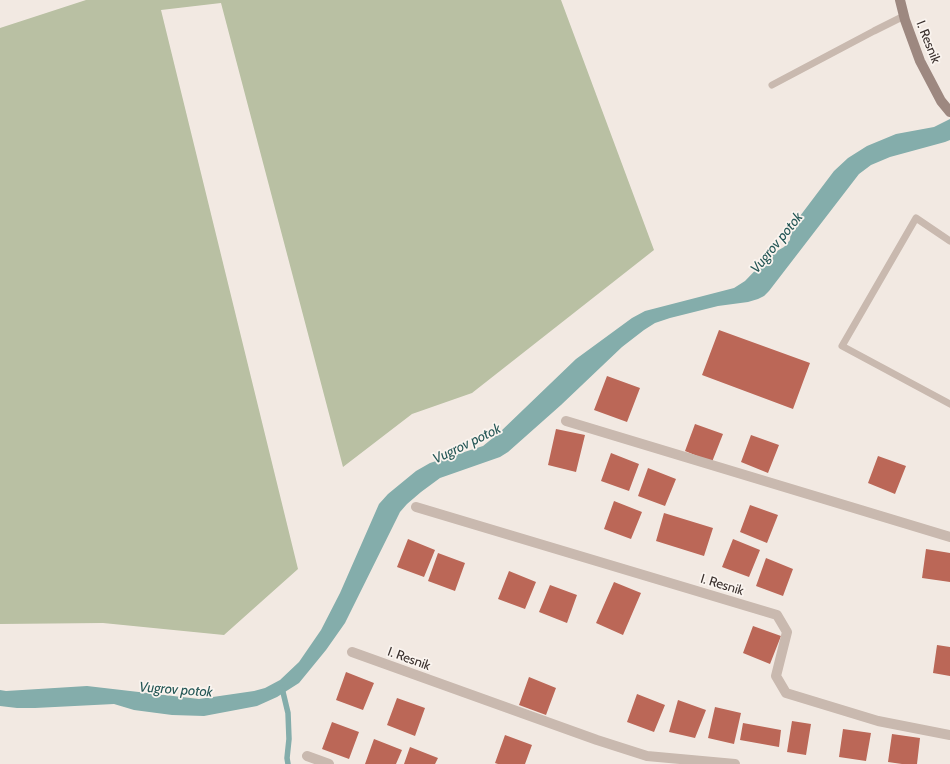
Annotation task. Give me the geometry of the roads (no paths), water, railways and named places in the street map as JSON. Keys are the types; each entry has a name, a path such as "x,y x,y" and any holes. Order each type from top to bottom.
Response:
{"street":[{"name":"I. Resnik","path":"900,0 920,61 941,101 950,112"},
{"path":"566,422 950,537"},
{"name":"I. Resnik","path":"416,507 777,615 787,632 776,676 786,692 878,721 950,735"},
{"name":"I. Resnik","path":"352,652 597,740 647,756 735,764"},
{"path":"307,756 329,764"}],"lane":[{"path":"772,85 904,16"},
{"path":"950,242 916,218 842,346 950,404"}],"water":[{"path":"950,119 950,140 890,157 871,165 859,174 764,296 748,302 718,306 655,323 622,347 561,405 508,452 500,457 440,478 407,504 400,512 345,623 326,650 299,683 277,697 257,706 204,716 172,715 134,710 114,704 35,708 0,706 0,690 6,691 87,686 199,699 254,691 265,688 280,680 299,662 321,630 340,593 379,504 388,494 416,471 430,463 483,446 499,433 576,359 632,318 645,311 734,288 745,281 770,255 784,247 790,240 791,228 834,171 848,158 867,146 896,134 934,127"}],"waterway":[{"path":"282,688 288,713 288,764"}],"water label":[{"name":"Vugrov potok","path":"777,243"},
{"name":"Vugrov potok","path":"467,444"},
{"name":"Vugrov potok","path":"176,690"}]}
